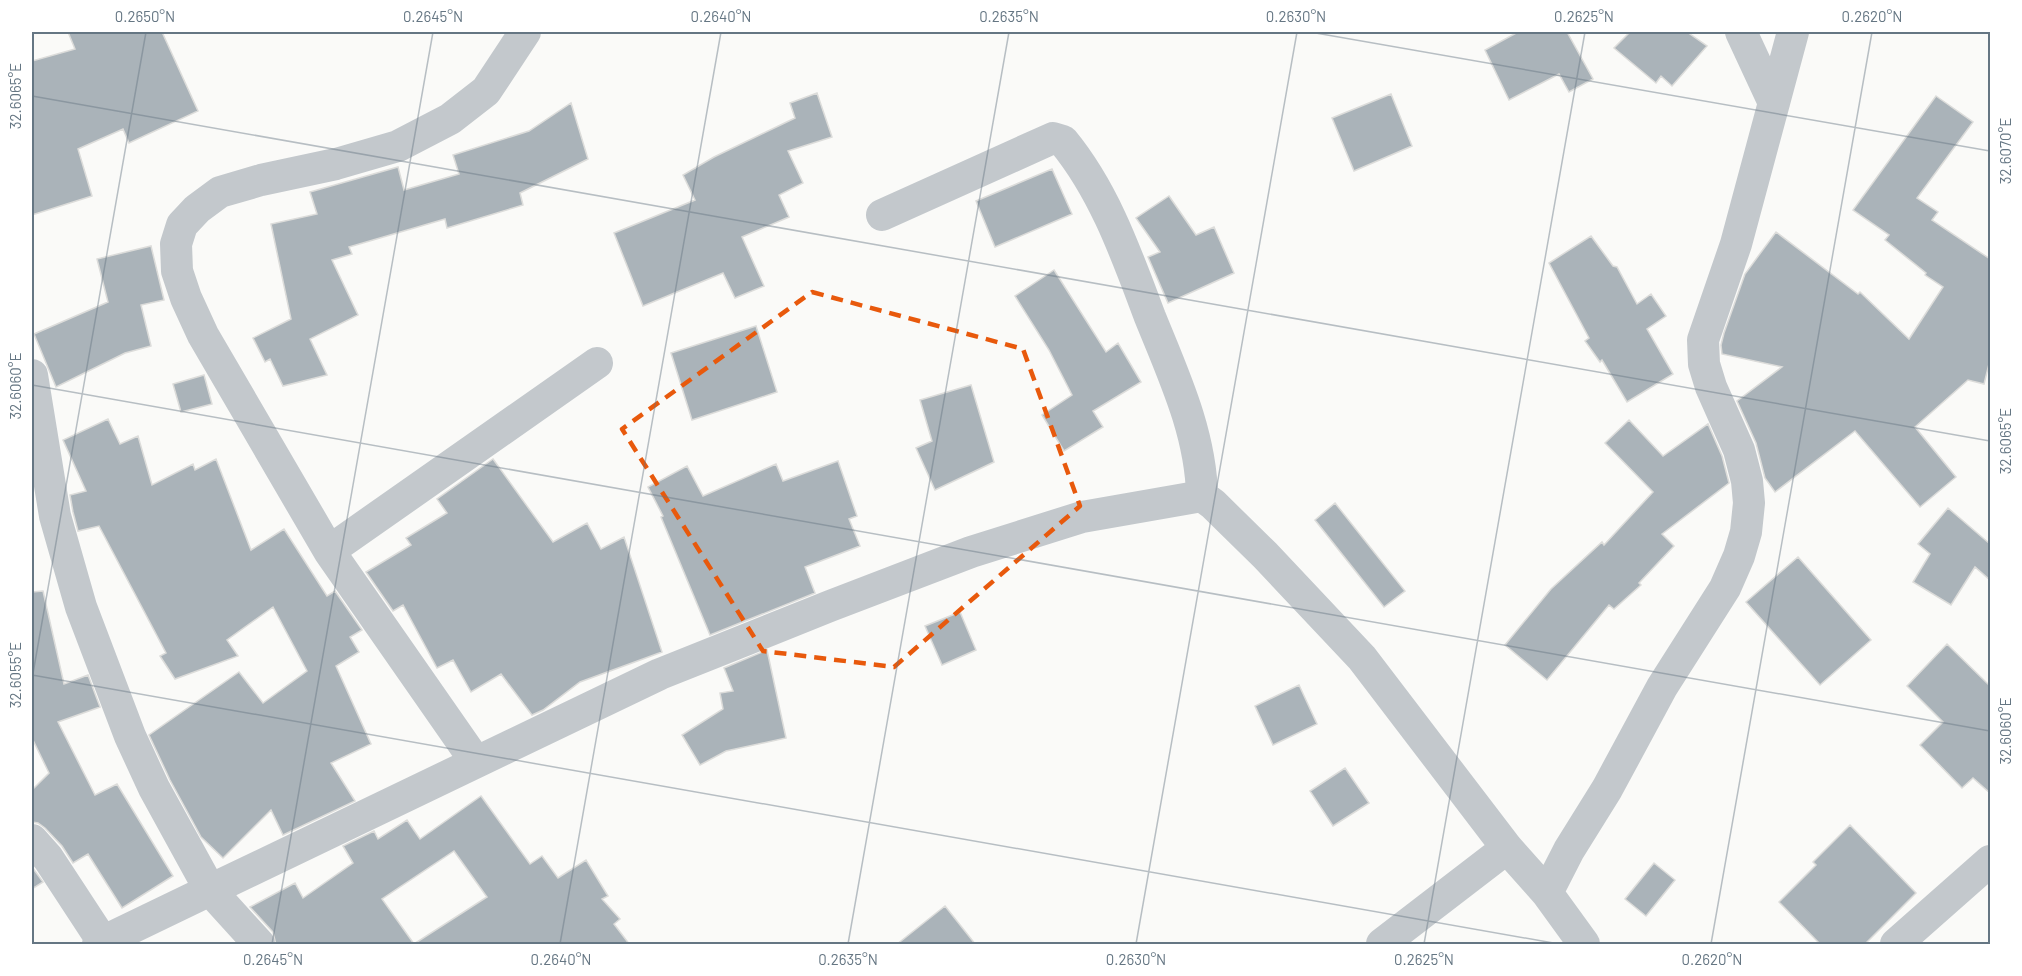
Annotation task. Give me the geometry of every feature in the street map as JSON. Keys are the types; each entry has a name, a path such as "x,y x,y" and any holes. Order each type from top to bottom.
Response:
{"street":[{"path":"476,762 328,551 203,335 186,298 177,271 176,243 182,225 197,209 220,192 261,180 336,164 398,146 450,119 486,91 525,32"},
{"path":"1741,32 1774,103"},
{"path":"1546,893 1569,850 1607,789 1662,687 1725,588 1739,556 1746,532 1749,503 1747,480 1739,450 1711,387 1704,364 1703,340 1736,244 1792,32"},
{"path":"882,215 1053,138 1063,141 1100,196 1172,372 1198,447 1202,496"},
{"path":"328,551 597,363"},
{"path":"32,375 55,516 81,607 130,736 154,788 210,890 259,945"},
{"path":"32,840 48,858 100,943 660,674 971,552 1082,517 1202,496 1265,555 1362,658 1584,945"},
{"path":"1382,945 1507,848"},
{"path":"1896,945 1990,861"}],"highlighted area":[{"path":"812,292 1023,349 1080,506 894,667 763,651 622,429"}],"building":[{"path":"68,32 162,32 198,111 129,143 123,129 78,149 92,196 32,215 32,61 75,49"},
{"path":"1518,32 1567,32 1593,79 1569,92 1559,74 1509,100 1485,50"},
{"path":"1630,32 1687,32 1707,46 1672,86 1661,76 1656,83 1614,48"},
{"path":"817,93 832,137 788,151 803,183 779,195 789,217 742,237 764,286 735,298 723,273 643,306 614,233 695,200 683,175 714,157 795,118 790,103"},
{"path":"1391,94 1412,146 1354,171 1332,118"},
{"path":"1936,96 1973,122 1917,198 1938,212 1932,220 1990,259 1990,360 1984,384 1968,380 1915,427 1956,477 1920,507 1855,431 1775,492 1765,478 1756,443 1737,401 1782,367 1722,354 1721,345 1724,333 1745,274 1776,232 1858,294 1860,292 1909,339 1943,287 1925,275 1926,273 1885,240 1889,235 1853,210"},
{"path":"571,103 588,159 520,193 523,205 447,228 445,219 349,247 352,254 332,260 358,315 310,339 327,375 283,386 270,359 265,362 253,338 291,319 271,224 317,214 310,192 398,167 404,190 459,174 453,155 529,131"},
{"path":"1052,169 1072,214 995,247 976,201"},
{"path":"1169,196 1196,235 1214,227 1234,273 1168,303 1148,257 1160,252 1136,218"},
{"path":"1591,236 1613,266 1617,267 1637,304 1651,294 1666,316 1647,329 1673,374 1627,402 1602,360 1600,362 1585,341 1589,338 1549,263"},
{"path":"151,246 164,300 141,305 151,346 125,353 56,387 34,334 108,302 97,259"},
{"path":"1054,270 1106,352 1118,343 1141,382 1093,411 1103,427 1064,451 1042,415 1072,395 1049,350 1015,296"},
{"path":"756,326 777,392 692,420 671,353"},
{"path":"204,375 212,404 181,412 173,384"},
{"path":"971,385 994,462 935,490 916,448 932,441 920,400"},
{"path":"108,419 120,444 138,436 152,485 193,464 195,470 216,459 251,550 284,529 327,596 335,591 362,630 350,637 359,652 336,666 371,744 331,763 355,801 283,835 271,810 223,858 201,837 149,735 239,672 263,703 307,671 273,607 227,640 238,656 175,679 160,656 166,653 99,526 78,531 73,512 70,495 86,491 63,440"},
{"path":"1629,420 1663,456 1708,424 1722,456 1729,483 1662,534 1674,546 1639,583 1641,585 1614,609 1609,605 1547,680 1505,645 1551,589 1602,542 1604,545 1653,492 1605,443"},
{"path":"493,459 553,542 587,523 601,549 624,537 662,652 580,682 543,710 532,715 501,674 471,692 453,660 437,668 403,605 393,611 366,572 411,545 406,538 447,513 437,499"},
{"path":"838,461 857,516 849,519 860,546 805,567 815,593 710,635 661,517 663,516 648,487 687,466 703,496 776,464 783,481"},
{"path":"1335,503 1405,591 1384,607 1315,520"},
{"path":"1948,508 1990,544 1990,580 1975,567 1951,605 1913,582 1930,554 1918,544"},
{"path":"1798,557 1871,640 1820,685 1746,602"},
{"path":"43,591 64,684 88,675 100,707 58,722 95,795 117,784 173,876 122,908 88,854 73,863 62,846 45,828 32,822 32,790 49,773 32,738 32,592"},
{"path":"960,612 976,650 942,665 925,626"},
{"path":"1947,644 1990,686 1990,793 1973,778 1962,788 1920,745 1943,722 1907,686"},
{"path":"767,650 786,738 726,751 700,765 682,735 723,709 720,693 733,691 724,668"},
{"path":"1299,685 1317,724 1273,745 1255,706"},
{"path":"1345,768 1369,803 1333,826 1310,791"},
{"path":"481,796 530,864 542,856 558,878 586,860 608,896 602,899 620,919 614,924 630,945 276,945 273,932 250,907 295,883 303,898 353,863 343,846 374,831 378,839 407,820 420,839","holes":["454,851 487,897 414,944 382,899"]},
{"path":"1850,825 1916,893 1864,945 1821,945 1779,902 1816,865 1813,862"},
{"path":"1654,863 1675,880 1646,916 1625,899"},
{"path":"32,867 43,882 32,889"},
{"path":"945,906 976,945 896,945"}]}
